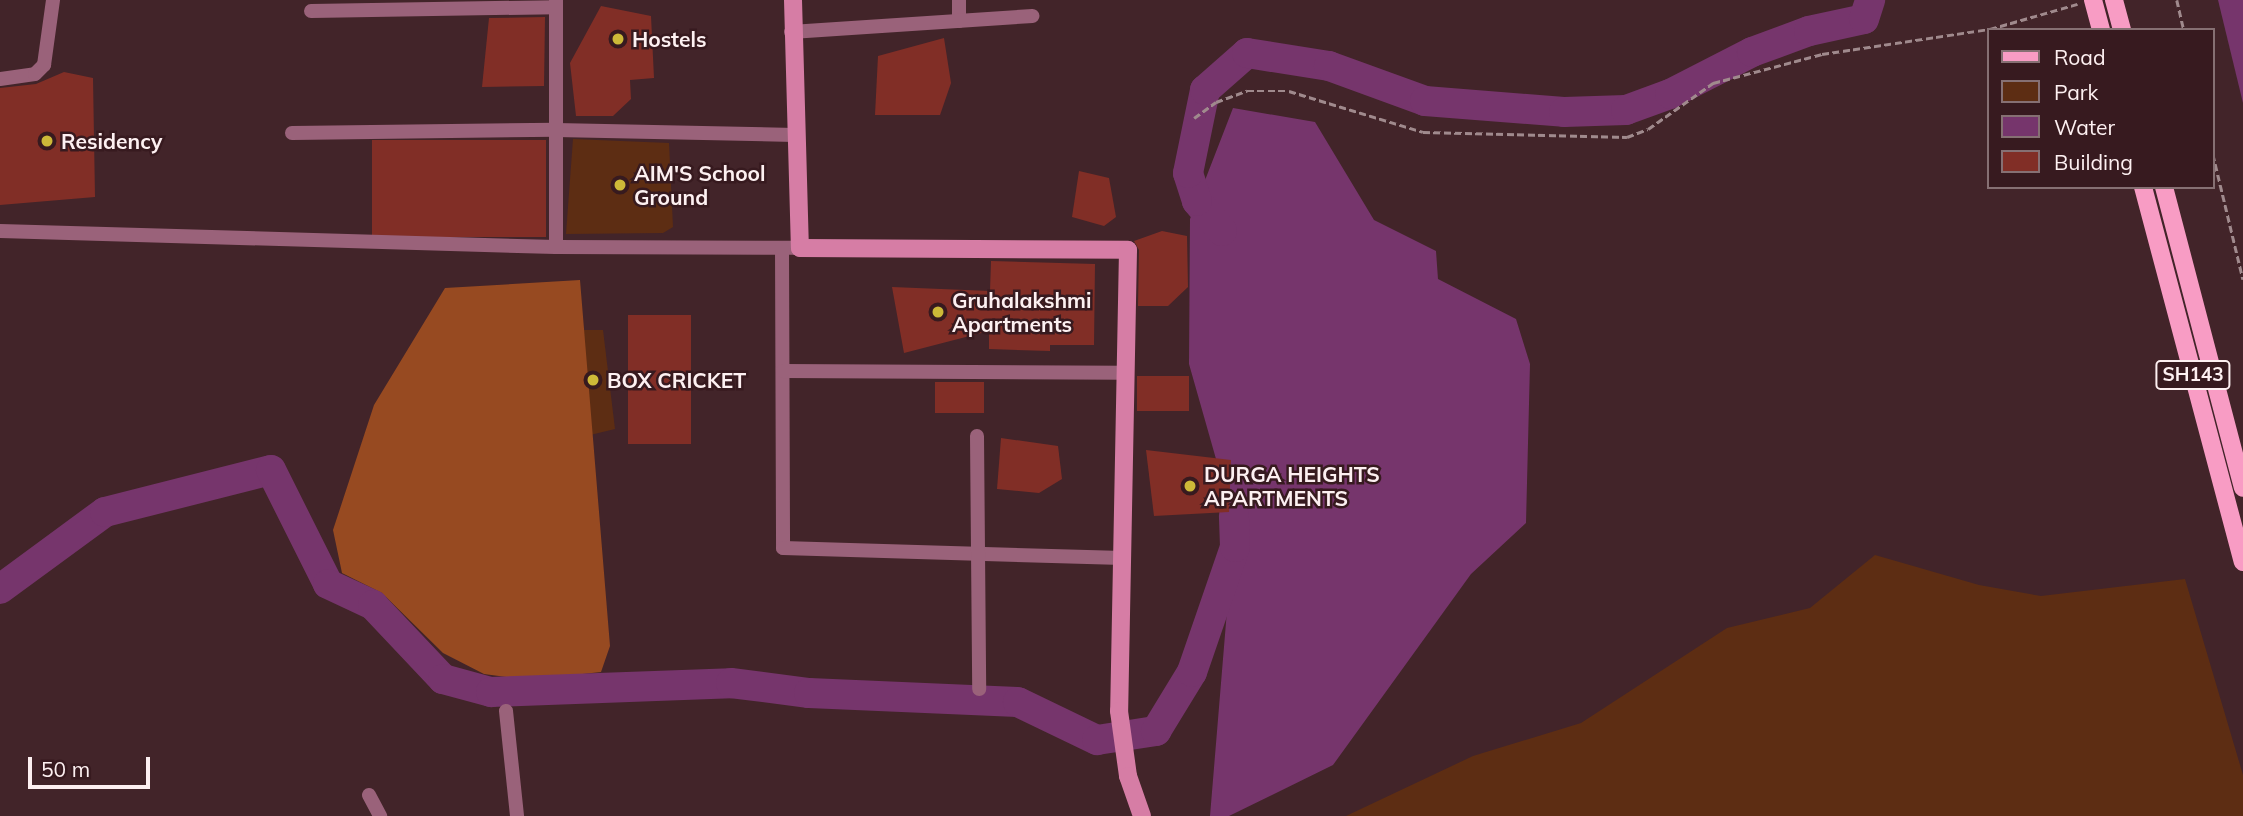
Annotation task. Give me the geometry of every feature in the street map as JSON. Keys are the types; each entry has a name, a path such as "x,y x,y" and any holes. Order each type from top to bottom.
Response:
{"main road":[{"path":"2093,0 2100,28"},
{"path":"2114,0 2121,28"},
{"name":"SH143","path":"2144,189 2243,562"},
{"name":"SH143","path":"2165,189 2243,488"}],"street":[{"path":"0,79 35,74 44,65 53,0"},
{"path":"793,0 791,32 795,135 783,371 783,548 976,550 1123,558"},
{"path":"959,0 959,21"},
{"path":"311,11 556,4 556,247"},
{"path":"791,32 1032,16"},
{"path":"292,133 556,130 795,135"},
{"path":"0,231 556,247 1128,250 1123,373 1123,558 1119,711 1128,776 1142,816"},
{"path":"783,371 1123,373"},
{"path":"977,436 979,689"},
{"path":"506,711 517,816"},
{"path":"369,794 380,816"}],"path":[{"path":"1994,28 2072,9 2082,0"},
{"path":"2177,0 2184,28"},
{"path":"1194,118 1216,102 1247,91 1290,92 1423,132 1627,137 1648,129 1713,83 1822,54 1988,29"},
{"path":"2215,162 2243,279"}],"green space":[{"name":"AIM'S School Ground","path":"573,139 669,143 673,227 663,233 566,234"},
{"name":"BOX CRICKET","path":"570,330 603,330 615,429 586,436"},
{"path":"1875,555 1979,585 2041,596 2185,579 2243,775 2243,816 1346,816 1473,756 1581,723 1727,628 1810,608"}],"shaded area":[{"path":"580,280 610,646 601,672 528,680 484,674 443,653 382,593 342,573 333,530 374,405 445,288"}],"water":[{"path":"2218,0 2243,0 2243,103"},
{"path":"1233,108 1315,122 1374,220 1436,251 1438,279 1516,319 1530,364 1526,523 1471,574 1333,765 1229,816 1210,816 1232,550 1216,459 1189,364 1190,219"}],"building":[{"name":"Hostels","path":"601,6 651,16 654,78 630,80 631,99 613,116 576,116 570,63"},
{"path":"545,17 544,86 482,87 489,18"},
{"path":"944,38 951,83 940,115 875,115 878,56"},
{"name":"Residency","path":"64,72 93,78 95,197 0,205 0,88 36,84"},
{"path":"372,140 546,140 546,237 372,237"},
{"path":"1079,171 1109,178 1116,217 1104,226 1072,217"},
{"path":"1162,231 1187,236 1188,287 1168,306 1138,306 1139,250 1134,241"},
{"path":"991,261 1095,264 1094,345 1050,345 1050,351 989,349 989,331 904,353 892,287 990,291"},
{"path":"628,315 691,315 691,444 628,444"},
{"path":"1137,376 1189,376 1189,411 1137,411"},
{"path":"935,382 984,382 984,413 935,413"},
{"path":"1001,438 1058,446 1062,479 1039,493 997,489"},
{"name":"DURGA HEIGHTS APARTMENTS","path":"1146,450 1231,460 1229,512 1154,516"}],"waterway":[{"path":"1222,231 1197,201 1188,173 1205,90 1247,53 1329,66 1425,101 1564,112 1626,110 1670,94 1752,52 1809,31 1864,19 1870,0"},
{"path":"0,589 105,512 271,470 328,584 373,605 443,679 491,692 731,683 809,693 1018,702 1097,740 1156,731 1192,672 1235,547 1234,516"}],"place":[{"name":"Hostels","path":"618,39"},
{"name":"Residency","path":"47,141"},
{"name":"AIM'S School Ground","path":"620,185"},
{"name":"Gruhalakshmi Apartments","path":"938,312"},
{"name":"BOX CRICKET","path":"593,380"},
{"name":"DURGA HEIGHTS APARTMENTS","path":"1190,486"}]}
